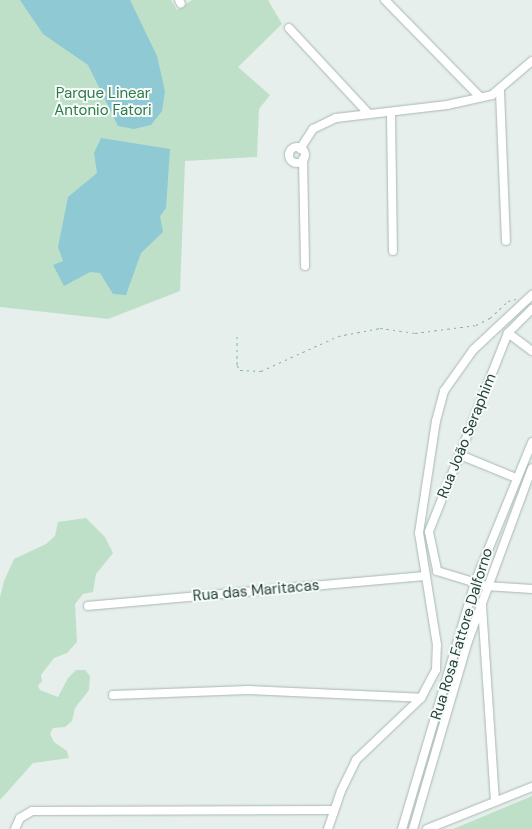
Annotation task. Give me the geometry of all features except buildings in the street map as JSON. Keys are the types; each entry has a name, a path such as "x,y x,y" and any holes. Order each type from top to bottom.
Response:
{"street":[{"path":"385,0 480,98"},
{"path":"289,28 370,114"},
{"path":"305,266 303,159 300,149 305,138 322,123 480,98 500,92 532,61"},
{"path":"500,92 506,241"},
{"path":"391,113 394,252"},
{"path":"300,149 291,150 289,158 295,163 303,159"},
{"path":"328,829 334,810 356,760 421,698 437,662 420,548 420,520 436,421 444,391 473,350 532,294"},
{"name":"Rua João Seraphim","path":"475,582 437,571 429,532 508,333 532,309"},
{"path":"508,333 532,351"},
{"name":"Rua Rosa Fattore Dalforno","path":"402,829 475,582 532,442"},
{"path":"460,455 516,478"},
{"name":"Rua Rosa Fattore Dalforno","path":"413,829 481,601 532,468"},
{"name":"Rua das Maritacas","path":"88,606 424,576"},
{"path":"475,582 486,586 532,589"},
{"path":"481,601 495,802"},
{"path":"450,668 459,671"},
{"path":"113,695 248,690 421,698"},
{"path":"427,829 532,787"},
{"path":"15,829 20,818 32,812 334,810"}],"path":[{"path":"237,336 237,365 240,370 254,372 276,366 338,336 380,328 415,333 476,325 490,318 508,301 515,298 524,302"}],"green space":[{"name":"Parque Linear Antonio Fatori","path":"0,0 171,0 177,10 192,0 268,0 282,24 238,67 270,95 259,109 257,157 185,161 180,291 108,319 0,307"},
{"path":"86,518 105,537 113,553 96,574 93,592 83,594 75,604 77,642 67,653 54,658 41,675 42,681 38,686 40,690 58,697 68,678 76,670 85,670 90,676 89,690 75,708 72,721 65,727 53,728 50,734 54,742 67,751 69,758 33,763 0,800 0,597 4,581 14,559 46,544 55,536 58,522"},
{"path":"532,796 532,829 453,829"}],"water":[{"path":"20,0 130,0 157,56 165,91 162,111 151,125 134,129 118,126 88,65 43,34"},
{"path":"101,138 170,149 166,208 160,216 163,232 141,253 126,295 113,294 100,273 90,272 64,286 53,265 63,261 58,247 68,197 97,173 94,153"}]}
